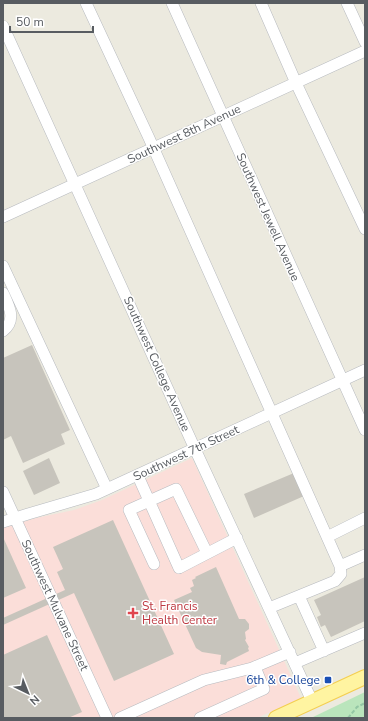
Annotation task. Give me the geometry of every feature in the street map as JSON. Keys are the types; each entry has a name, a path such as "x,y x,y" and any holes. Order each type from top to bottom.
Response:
{"main road":[{"path":"276,718 365,677"}],"street":[{"path":"86,3 153,148 340,566 341,574 335,581 270,608"},
{"name":"Southwest Jewell Avenue","path":"172,3 365,430"},
{"path":"261,3 296,83 365,229"},
{"path":"348,3 365,42"},
{"name":"Southwest College Avenue","path":"3,26 195,449 312,701"},
{"name":"Southwest 8th Avenue","path":"3,217 365,51"},
{"path":"4,273 107,489"},
{"path":"3,293 11,310 11,318 9,325 3,331"},
{"name":"Southwest 7th Street","path":"3,522 84,499 138,476 272,412 365,370"},
{"path":"138,476 179,568 237,538"},
{"path":"154,564 130,510 149,500 176,489 208,553"},
{"name":"Southwest Mulvane Street","path":"3,492 107,718"},
{"path":"327,537 365,518"},
{"path":"340,566 365,555"},
{"path":"299,596 324,651"},
{"path":"295,663 365,633"},
{"path":"120,718 142,714 204,680 255,667 290,652"},
{"path":"200,718 264,689 255,667"}],"path":[{"path":"348,718 357,707 365,703"}],"shaded area":[{"name":"St. Francis Health Center","path":"192,458 301,698 257,718 3,718 3,528 36,518 74,510 102,500"}],"green space":[{"path":"365,692 365,718 311,718"}],"building":[{"path":"32,345 70,430 61,434 65,444 23,463 11,436 3,440 3,358"},
{"path":"49,458 60,483 34,495 23,471"},
{"path":"294,473 304,496 254,518 244,494"},
{"path":"113,520 174,654 114,681 74,593 3,625 3,618 65,590 57,572 63,569 53,547"},
{"path":"3,537 26,588 3,598"},
{"path":"216,567 239,619 245,619 249,624 249,629 245,632 245,640 249,647 249,651 227,662 226,665 220,664 221,655 202,652 196,648 174,600 192,592 190,588 194,586 192,580 196,578 195,577"},
{"path":"365,577 365,621 331,637 325,625 321,627 317,617 321,615 314,600"},
{"path":"47,635 82,712 68,718 3,718 3,655"}],"place":[{"name":"St. Francis Health Center","path":"133,613"},
{"name":"6th & College","path":"328,680"}]}
